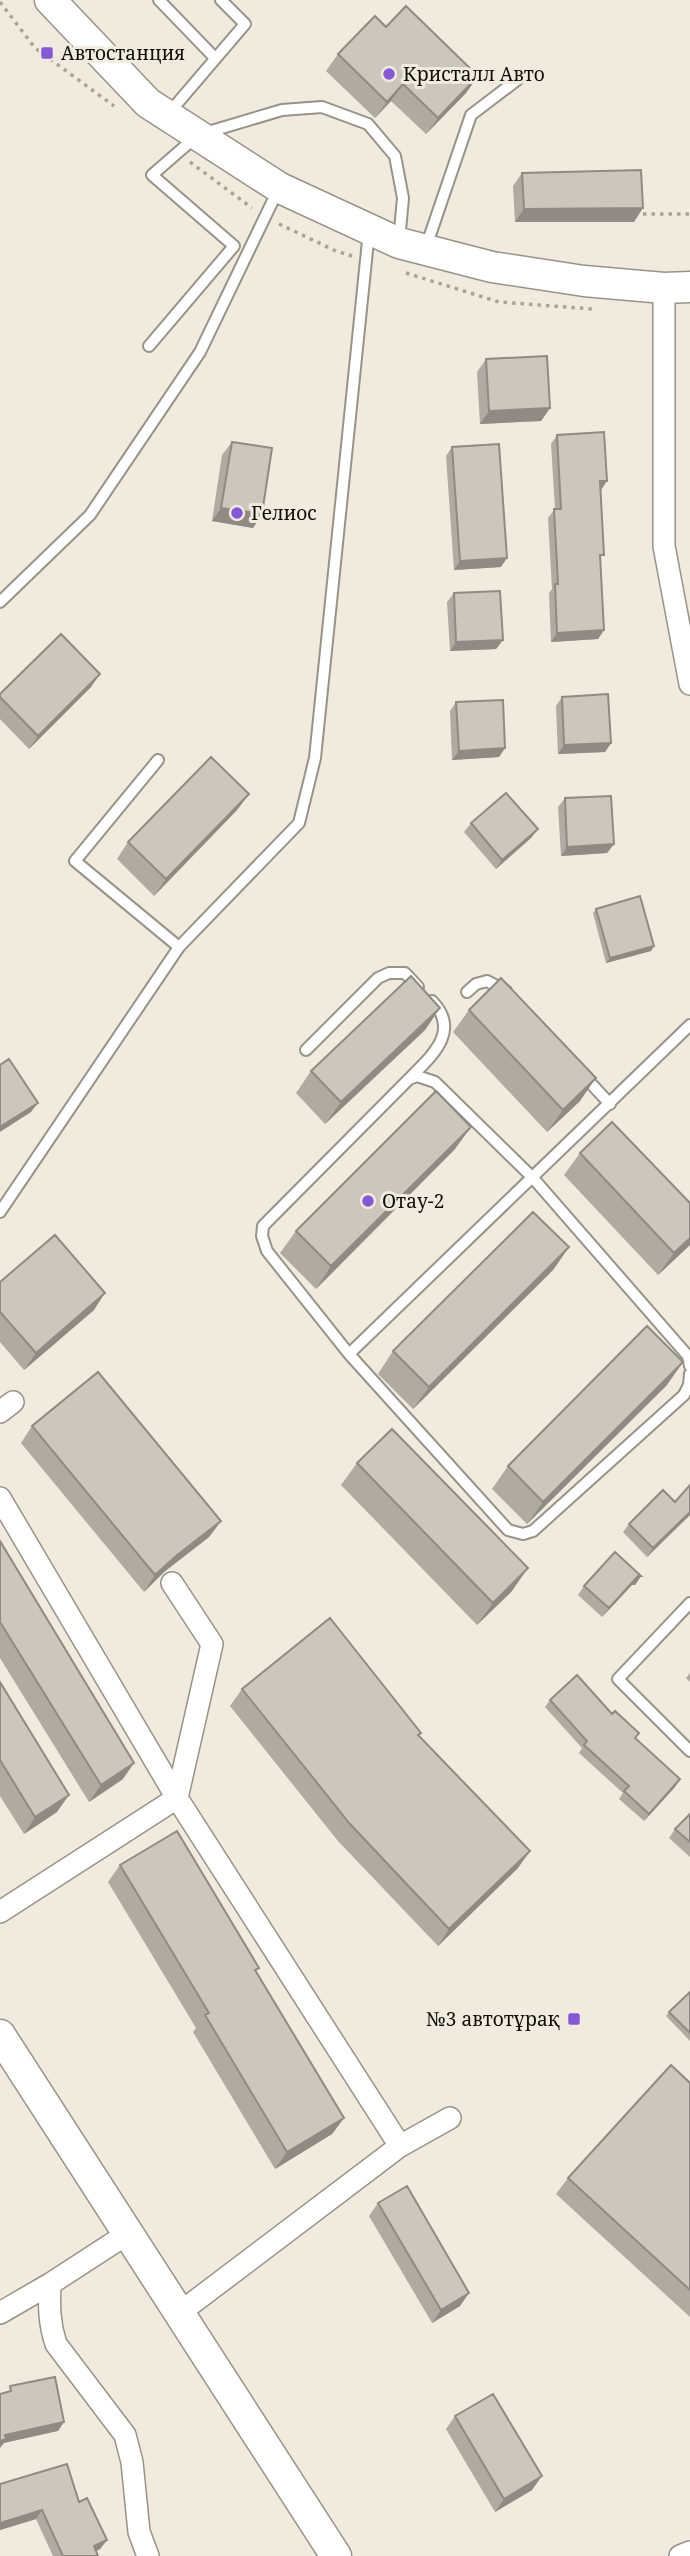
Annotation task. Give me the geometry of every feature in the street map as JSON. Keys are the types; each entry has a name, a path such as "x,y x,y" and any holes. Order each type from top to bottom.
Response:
{"main road":[{"path":"50,0 148,103 280,188 369,229 412,246 492,267 584,281 677,287"},
{"path":"0,2035 336,2556"}],"street":[{"path":"677,287 664,547 690,684"},
{"path":"0,1498 177,1798 400,2146"},
{"path":"0,1912 177,1798 212,1644 172,1583"},
{"path":"178,2314 400,2146 450,2118"},
{"path":"0,2313 127,2234"},
{"path":"50,2284 51,2329 56,2344 125,2435 132,2462 139,2532 148,2556"},
{"path":"680,2556 690,2552"}],"lane":[{"path":"159,0 215,58"},
{"path":"167,115 245,24 221,0"},
{"path":"412,246 471,115 517,80"},
{"path":"149,346 234,246 152,176 198,135 282,110 322,107 368,124 395,156 412,246"},
{"path":"0,602 90,515 200,352 280,188"},
{"path":"1,1208 179,947 299,823 315,758 369,229"},
{"path":"158,760 75,861 179,947"},
{"path":"306,1050 378,978 389,973 405,973 442,1011 444,1027 440,1046 263,1226 262,1236 267,1251 349,1354 508,1530 513,1533 533,1531 684,1395 690,1374"},
{"path":"467,992 476,984 487,981 502,987 511,997"},
{"path":"349,1354 690,1026"},
{"path":"574,1065 610,1104"},
{"path":"409,1079 417,1076 435,1082 533,1178 688,1356 690,1366"},
{"path":"690,1603 618,1679 690,1751"}],"path":[{"path":"643,214 690,214"}],"building":[{"path":"406,6 478,76 438,118 403,84 387,102 338,54 375,16 386,27"},
{"path":"641,170 643,208 524,209 522,173"},
{"path":"547,356 550,408 489,411 486,359"},
{"path":"604,432 607,481 600,481 604,555 600,555 604,630 557,633 555,584 558,584 554,509 561,509 557,435"},
{"path":"232,442 272,448 262,514 221,508"},
{"path":"499,444 507,558 460,561 452,447"},
{"path":"500,591 503,640 456,642 454,593"},
{"path":"61,634 100,674 38,736 0,694"},
{"path":"608,694 611,743 564,745 562,697"},
{"path":"503,700 505,748 459,751 456,702"},
{"path":"211,757 249,794 166,879 128,842"},
{"path":"506,793 538,829 502,860 471,823"},
{"path":"611,796 614,844 567,847 565,798"},
{"path":"640,896 654,946 610,958 596,909"},
{"path":"411,976 440,1008 341,1102 311,1071"},
{"path":"501,978 596,1078 563,1110 469,1010"},
{"path":"9,1059 38,1103 0,1127 0,1065"},
{"name":"Отау-2","path":"436,1091 471,1127 331,1266 296,1231"},
{"path":"612,1122 690,1203 690,1238 674,1253 580,1153"},
{"path":"533,1212 569,1247 429,1387 393,1351"},
{"path":"55,1235 105,1293 36,1353 0,1312 0,1282"},
{"path":"647,1326 683,1362 543,1502 508,1466"},
{"path":"98,1372 221,1521 155,1575 32,1426"},
{"path":"392,1429 528,1568 493,1603 357,1463"},
{"path":"690,1485 690,1512 653,1548 629,1524 663,1490 675,1502"},
{"path":"0,1541 134,1763 101,1785 0,1622"},
{"path":"615,1552 641,1576 638,1576 609,1608 584,1586"},
{"path":"330,1618 421,1733 418,1735 530,1851 449,1929 350,1824 242,1689"},
{"path":"577,1675 612,1714 615,1711 639,1733 635,1738 680,1779 649,1814 624,1791 629,1786 584,1745 587,1741 550,1700"},
{"path":"0,1682 69,1795 35,1817 0,1760"},
{"path":"690,1814 690,1842 675,1829"},
{"path":"177,1831 259,1968 255,1970 344,2118 287,2152 205,2015 209,2013 120,1865"},
{"path":"690,1992 690,2033 669,2012"},
{"path":"671,2065 690,2083 690,2290 568,2178"},
{"path":"407,2186 469,2293 441,2310 378,2203"},
{"path":"55,2377 64,2422 5,2435 6,2439 0,2441 0,2394 11,2391 10,2386"},
{"path":"493,2394 542,2476 504,2499 455,2416"},
{"path":"67,2464 79,2502 87,2498 107,2540 94,2546 98,2556 63,2556 42,2510 0,2523 0,2484"}],"place":[{"name":"Автостанция","path":"47,53"},
{"name":"Кристалл Авто","path":"389,74"},
{"name":"Гелиос","path":"237,513"},
{"name":"Отау-2","path":"368,1201"},
{"name":"№3 автотұрақ","path":"574,2019"}]}
